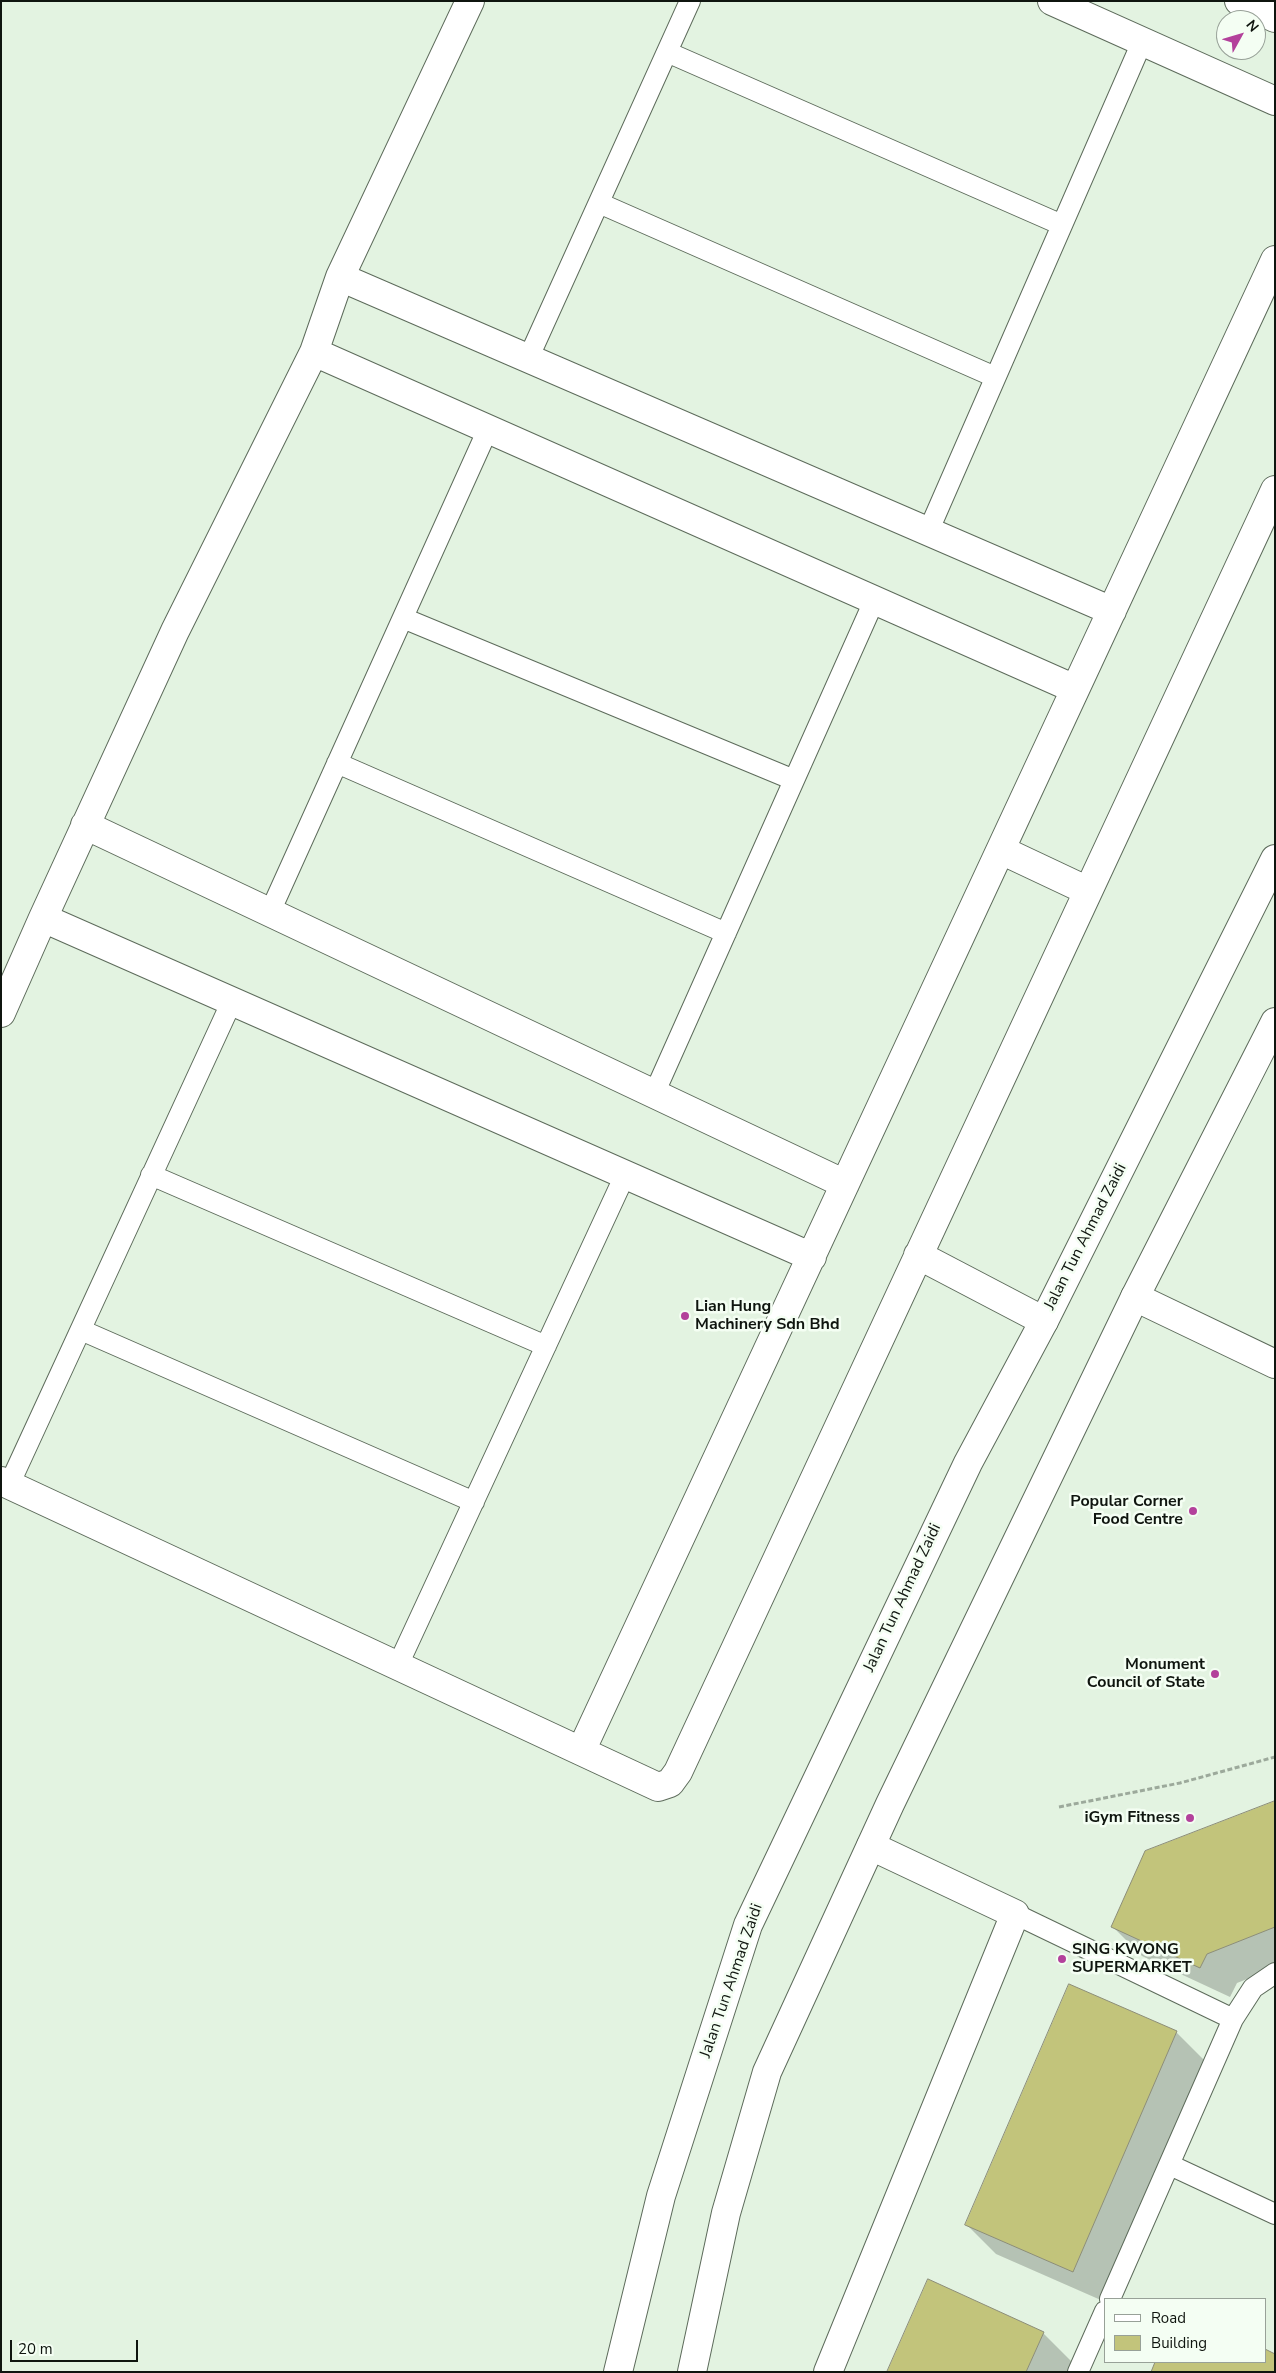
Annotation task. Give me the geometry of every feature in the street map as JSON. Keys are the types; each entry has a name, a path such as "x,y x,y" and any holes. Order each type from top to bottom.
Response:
{"street":[{"path":"1,1014 85,825 176,631 314,352 340,277 470,1"},
{"path":"1052,1 1275,101"},
{"path":"1239,1 1275,18"},
{"path":"581,1751 1275,260"},
{"path":"340,277 1112,611"},
{"path":"314,352 1075,689"},
{"path":"5,1483 658,1787 670,1783 678,1772 1275,490"},
{"path":"85,825 845,1184"},
{"path":"1001,850 1088,892"},
{"name":"Jalan Tun Ahmad Zaidi","path":"618,2372 661,2196 748,1925 968,1463 1044,1321 1275,859"},
{"path":"43,918 812,1257"},
{"path":"692,2372 726,2212 767,2072 871,1846 1136,1297 1275,1022"},
{"path":"918,1255 1044,1321"},
{"path":"1136,1297 1275,1364"},
{"path":"828,2372 1015,1914 871,1846"}],"lane":[{"path":"528,359 690,1"},
{"path":"928,532 1142,42"},
{"path":"667,52 1062,225"},
{"path":"599,203 995,377"},
{"path":"270,912 488,429"},
{"path":"654,1094 874,601"},
{"path":"403,618 794,780"},
{"path":"338,763 726,932"},
{"path":"5,1483 81,1330 232,1001"},
{"path":"151,1175 546,1346"},
{"path":"398,1665 625,1175"},
{"path":"81,1330 474,1502"},
{"path":"1015,1914 1234,2019"},
{"path":"1110,2298 1234,2019 1253,1988 1275,1973"},
{"path":"1170,2165 1275,2214"},
{"path":"1078,2372 1104,2313"}],"path":[{"path":"1060,1808 1180,1783 1275,1757"}],"building":[{"path":"1275,1801 1275,1927 1207,1954 1200,1968 1111,1927 1145,1851"},
{"path":"1069,1984 1177,2031 1073,2272 965,2225"},
{"path":"928,2279 1044,2332 1026,2372 887,2372"},
{"path":"1266,2350 1275,2354 1275,2372 1151,2372 1155,2363 1266,2363"}],"place":[{"name":"Lian Hung Machinery Sdn Bhd","path":"685,1316"},
{"name":"Popular Corner Food Centre","path":"1193,1511"},
{"name":"Monument Council of State","path":"1215,1674"},
{"name":"iGym Fitness","path":"1190,1818"},
{"name":"SING KWONG SUPERMARKET","path":"1062,1959"}]}
